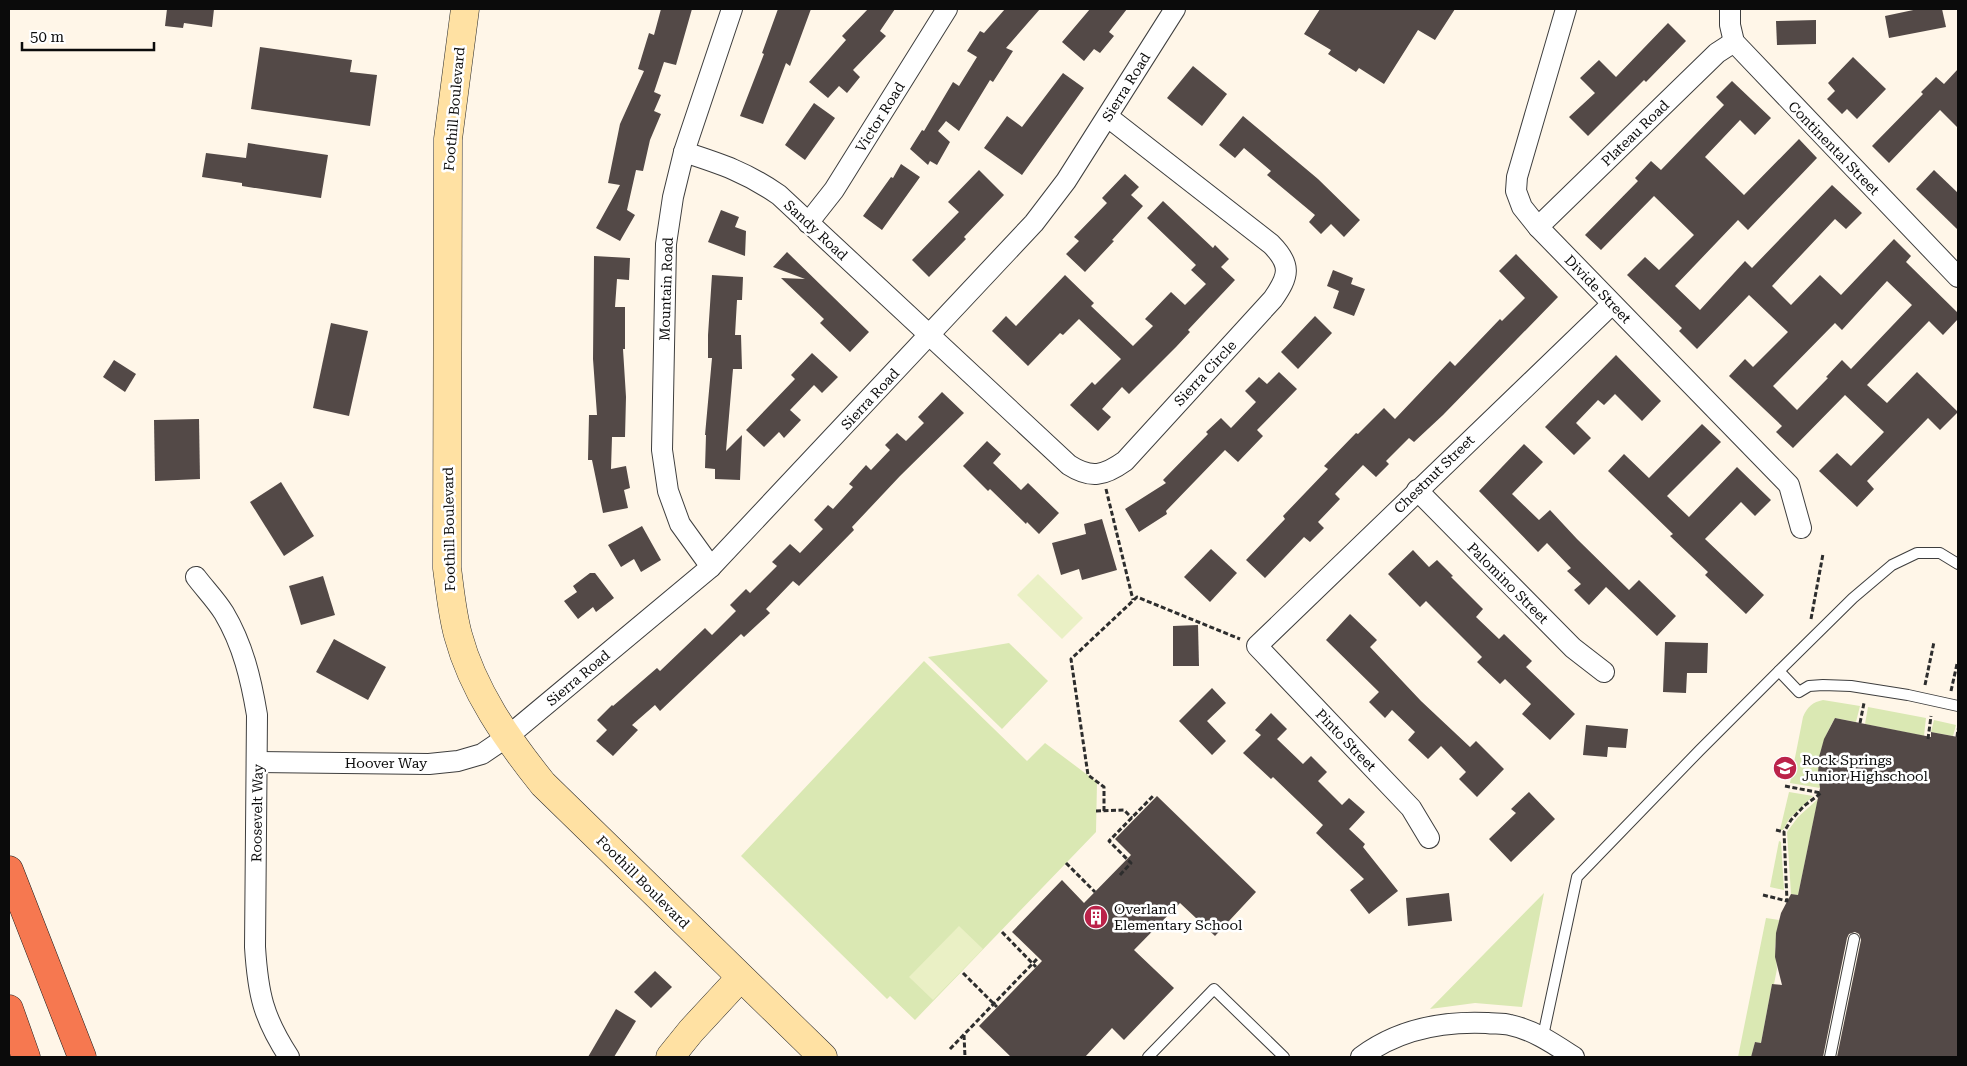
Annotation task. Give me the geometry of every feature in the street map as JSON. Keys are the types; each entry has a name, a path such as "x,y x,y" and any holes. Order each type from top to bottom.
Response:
{"highway":[{"path":"9,870 82,1057"},
{"path":"9,1009 26,1057"}],"main road":[{"name":"Foothill Boulevard","path":"465,9 448,138 447,568 451,604 458,636 470,672 487,706 507,737 543,784 823,1057"},
{"path":"670,1057 691,1031 740,978"}],"street":[{"name":"Mountain Road","path":"711,567 680,524 668,491 662,450 666,244 672,197 684,152 732,9"},
{"name":"Victor Road","path":"808,223 834,190 947,9"},
{"name":"Sierra Road","path":"507,737 711,567 930,336 1034,223 1066,181 1174,9"},
{"name":"Divide Street","path":"1566,9 1516,177 1516,191 1522,207 1538,227 1789,485 1801,528"},
{"path":"1730,9 1730,25 1734,42"},
{"name":"Plateau Road","path":"1538,227 1717,53 1734,42"},
{"name":"Continental Street","path":"1734,42 1958,277"},
{"name":"Sierra Circle","path":"1102,473 1111,471 1125,461 1273,299 1283,285 1287,270 1282,255 1271,244 1108,116"},
{"name":"Sandy Road","path":"684,152 727,166 757,180 779,195 930,336"},
{"name":"Chestnut Street","path":"1257,646 1612,304"},
{"path":"930,336 1069,465 1081,473 1096,475 1102,473"},
{"name":"Palomino Street","path":"1417,490 1573,648 1604,672"},
{"name":"Roosevelt Way","path":"196,577 223,611 243,652 252,683 257,715 258,762 255,947 257,982 263,1009 289,1057"},
{"name":"Pinto Street","path":"1257,646 1410,808 1429,838"},
{"name":"Hoover Way","path":"258,762 429,764 458,761 482,754 507,737"},
{"path":"1361,1057 1398,1035 1434,1025 1473,1023 1510,1024 1543,1036 1574,1057"}],"lane":[{"path":"1543,1036 1577,877 1779,671 1853,598 1892,565 1917,553 1940,553 1958,564"},
{"path":"1779,671 1799,692 1808,686 1824,684 1851,686 1958,706"},
{"path":"1830,1057 1854,939"},
{"path":"1148,1057 1214,989 1284,1057"}],"path":[{"path":"1102,473 1133,600"},
{"path":"1811,622 1824,554"},
{"path":"1104,811 1104,787 1088,775 1071,659 1137,597 1257,646"},
{"path":"1925,687 1934,642"},
{"path":"1951,692 1957,664"},
{"path":"1860,723 1864,703"},
{"path":"1928,739 1931,716"},
{"path":"1957,737 1958,729"},
{"path":"1763,895 1787,900 1784,832 1791,820 1804,806 1821,793 1785,786"},
{"path":"1120,875 1131,863 1109,841 1154,795"},
{"path":"1096,811 1124,810 1132,818"},
{"path":"1776,830 1784,832"},
{"path":"1066,863 1095,892"},
{"path":"1002,932 1034,965"},
{"path":"950,1049 996,1005 1034,965 1038,958"},
{"path":"963,973 996,1005"},
{"path":"964,1034 966,1057"}],"green space":[{"path":"1038,574 1083,618 1062,639 1017,595"},
{"path":"1009,643 1048,681 1002,729 928,657"},
{"path":"924,661 1027,761 1045,743 1097,782 1096,832 915,1020 890,996 887,999 741,856"},
{"path":"1823,700 1860,706 1856,722 1835,718 1830,726 1823,743 1819,761 1820,788 1790,783 1803,717 1806,710 1816,702"},
{"path":"1868,707 1926,718 1924,736 1865,724"},
{"path":"1934,720 1956,725 1953,736 1931,732"},
{"path":"1789,792 1813,796 1789,819 1783,830 1780,830"},
{"path":"1818,799 1798,895 1791,894 1787,832 1798,817"},
{"path":"1779,841 1781,842 1784,890 1770,887"},
{"path":"1544,893 1522,1007 1475,1003 1430,1009"},
{"path":"1766,918 1779,920 1775,947 1777,969 1774,984 1772,984 1761,1043 1755,1042 1751,1057 1738,1057"},
{"path":"959,926 983,949 933,1000 909,977"}],"building":[{"path":"167,9 214,9 212,27 184,23 183,28 165,26"},
{"path":"661,9 692,9 676,65 664,62 654,92 661,95 654,111 661,114 650,140 643,171 636,170 627,210 635,215 620,241 596,228 620,185 608,183 620,124 644,71 638,69 649,33 654,35"},
{"path":"778,9 811,9 790,66 786,63 763,124 740,116 764,54 762,53"},
{"path":"868,9 895,9 880,31 886,36 853,70 860,77 847,93 839,86 828,98 809,82 846,40 842,36"},
{"path":"1005,9 1040,9 1006,48 1013,51 993,82 990,80 959,131 946,121 938,131 950,142 937,165 930,161 928,165 910,149 922,130 924,131 953,82 959,86 977,57 967,51 980,31 984,33"},
{"path":"1090,9 1127,9 1109,32 1114,36 1100,53 1094,49 1084,61 1062,42"},
{"path":"1320,9 1455,9 1435,40 1418,30 1384,84 1359,68 1356,72 1328,54 1331,50 1304,34"},
{"path":"1918,9 1942,9 1946,27 1889,38 1885,16"},
{"path":"1816,20 1816,44 1777,45 1776,21"},
{"path":"1668,23 1686,41 1646,82 1644,80 1588,136 1569,117 1595,93 1580,78 1599,60 1616,77"},
{"path":"260,47 352,60 350,72 377,75 370,126 251,109"},
{"path":"1853,57 1886,89 1857,119 1847,109 1842,114 1827,99 1835,91 1828,83"},
{"path":"1193,66 1227,94 1202,126 1167,98"},
{"path":"1958,69 1958,128 1940,110 1889,163 1872,146 1923,94 1921,92 1936,77 1944,84"},
{"path":"1063,73 1084,88 1022,175 984,148 1007,116 1022,127"},
{"path":"1732,81 1771,118 1755,135 1740,120 1705,157 1744,195 1799,139 1817,158 1748,230 1738,220 1675,286 1700,310 1745,261 1752,268 1832,185 1862,213 1846,229 1835,219 1772,286 1791,305 1820,275 1841,295 1894,239 1911,256 1906,262 1958,313 1958,319 1943,335 1929,321 1867,385 1887,403 1917,372 1958,412 1940,430 1928,418 1867,481 1874,489 1857,507 1819,471 1837,453 1851,466 1884,432 1845,395 1793,448 1776,432 1782,426 1729,376 1745,359 1753,367 1788,332 1749,295 1697,349 1679,331 1682,328 1627,275 1645,257 1659,270 1694,235 1654,196 1601,250 1585,235 1638,181 1635,178 1651,161 1661,170 1724,105 1716,97","holes":["1887,281 1912,305 1851,369 1842,360 1826,377 1828,378 1797,410 1773,386 1835,323 1842,330"]},
{"path":"814,103 835,118 805,160 785,145"},
{"path":"1243,116 1318,179 1360,220 1344,237 1331,224 1321,234 1309,222 1315,215 1267,175 1271,171 1244,148 1235,158 1219,145"},
{"path":"248,143 328,155 321,198 242,186 242,183 202,177 206,153 246,158"},
{"path":"901,164 920,177 882,230 863,216 891,177 893,178"},
{"path":"979,170 1004,195 964,237 966,239 929,277 912,260 959,212 948,202"},
{"path":"1934,170 1958,193 1958,230 1916,189"},
{"path":"1125,174 1139,187 1131,195 1143,206 1085,272 1066,254 1079,241 1074,237 1107,203 1102,198"},
{"path":"1163,201 1213,248 1215,245 1229,259 1221,267 1235,280 1188,330 1190,332 1129,394 1122,387 1102,409 1111,417 1098,431 1070,405 1092,382 1095,385 1121,359 1079,319 1063,335 1060,333 1028,366 992,331 1006,316 1016,326 1065,275 1094,303 1091,306 1133,346 1153,326 1145,319 1171,292 1185,305 1206,284 1191,270 1196,265 1147,218"},
{"path":"721,210 739,217 735,227 746,231 745,256 708,242"},
{"path":"787,252 869,332 850,352 820,323 824,319 781,278 805,279 773,267"},
{"path":"1516,254 1558,297 1443,415 1414,442 1409,438 1386,461 1389,464 1376,477 1363,465 1335,494 1340,499 1318,522 1324,528 1310,542 1304,537 1265,578 1246,560 1285,519 1283,516 1328,469 1324,466 1384,408 1395,419 1450,361 1455,366 1500,319 1502,321 1525,298 1499,271"},
{"path":"594,256 630,258 629,280 617,279 615,307 625,307 625,349 623,349 626,397 625,437 612,437 611,469 626,466 630,488 624,490 628,508 603,513 592,460 588,460 589,415 597,415 593,359"},
{"path":"1333,270 1353,278 1351,284 1365,289 1354,316 1333,308 1339,291 1327,286"},
{"path":"712,275 743,277 742,300 737,300 735,335 741,335 742,369 733,369 726,451 742,435 740,480 715,479 715,469 705,468 705,435 712,358 708,358 708,335"},
{"path":"1315,316 1332,333 1298,369 1281,352"},
{"path":"331,323 368,331 349,416 313,408"},
{"path":"812,353 838,377 822,393 814,385 790,410 801,420 784,438 779,432 764,447 746,430 795,379 791,375"},
{"path":"1616,355 1661,401 1642,421 1615,394 1604,405 1598,400 1576,423 1591,438 1574,455 1545,427"},
{"path":"114,360 136,374 125,392 103,377"},
{"path":"1279,372 1297,389 1257,430 1263,436 1238,462 1225,450 1166,511 1167,514 1139,532 1125,509 1166,483 1163,480 1221,418 1231,428 1256,402 1245,391 1259,377 1267,384"},
{"path":"942,392 964,413 900,476 852,527 854,530 799,586 793,581 766,609 770,613 744,637 741,634 660,711 655,705 632,725 638,730 613,756 596,741 607,730 597,720 612,705 657,668 660,671 705,628 712,635 736,611 730,605 746,589 750,593 777,566 772,562 790,544 800,553 823,529 814,520 828,505 833,509 853,487 849,484 866,465 871,470 890,450 885,445 897,433 906,441 924,423 918,417"},
{"path":"199,419 200,479 155,481 154,420"},
{"path":"1702,424 1721,442 1667,496 1689,517 1737,467 1771,500 1755,516 1741,502 1705,539 1764,595 1746,614 1705,575 1708,572 1670,536 1673,534 1608,471 1624,454 1649,478"},
{"path":"987,441 1001,454 993,463 1021,490 1028,483 1059,513 1039,534 990,489 988,491 963,466"},
{"path":"1524,444 1543,462 1512,494 1539,520 1550,510 1629,590 1639,580 1676,616 1657,636 1606,587 1589,605 1574,590 1581,584 1567,571 1571,568 1547,543 1538,552 1479,491"},
{"path":"281,482 314,536 284,556 250,502"},
{"path":"1102,519 1117,570 1082,580 1079,569 1061,575 1052,543 1086,534 1084,524"},
{"path":"642,526 661,560 641,572 634,559 621,567 608,545"},
{"path":"1211,549 1237,573 1210,602 1184,577"},
{"path":"1413,550 1429,567 1437,560 1453,576 1451,577 1483,609 1476,617 1499,639 1504,634 1532,661 1526,667 1575,714 1550,740 1522,714 1531,704 1505,679 1500,684 1477,662 1482,657 1426,601 1420,607 1388,574"},
{"path":"590,573 595,573 614,598 596,612 593,607 578,619 564,601 577,592 573,586"},
{"path":"323,576 335,615 301,625 289,586"},
{"path":"1350,614 1377,640 1370,647 1421,701 1470,747 1476,741 1504,769 1477,797 1459,779 1466,772 1441,746 1428,759 1408,740 1415,732 1392,710 1385,718 1369,702 1379,692 1326,640"},
{"path":"1198,625 1199,666 1173,666 1173,626"},
{"path":"334,639 386,667 368,700 316,672"},
{"path":"1665,642 1708,643 1707,673 1687,673 1686,693 1663,692"},
{"path":"1212,688 1226,703 1207,721 1226,741 1212,755 1179,721"},
{"path":"1271,713 1287,729 1277,739 1303,764 1311,756 1327,772 1318,781 1342,805 1349,798 1365,812 1349,829 1365,844 1363,847 1398,891 1369,914 1350,890 1364,879 1316,833 1323,825 1273,777 1271,779 1243,753 1261,735 1255,730"},
{"path":"1835,718 1931,737 1931,732 1958,737 1958,1057 1837,1057 1861,940 1859,934 1855,932 1849,934 1847,938 1823,1057 1751,1057 1755,1042 1761,1043 1772,984 1782,985 1775,957 1776,933 1781,913 1791,894 1798,895 1820,788 1818,774 1819,757 1824,739"},
{"path":"1586,725 1628,729 1626,748 1608,747 1607,757 1583,755"},
{"path":"1529,792 1555,819 1511,862 1489,839 1516,813 1511,809"},
{"name":"Overland Elementary School","path":"1157,796 1256,892 1215,936 1180,903 1134,950 1174,988 1124,1040 1112,1028 1085,1057 1011,1057 979,1026 1042,961 1012,932 1062,880 1084,903 1131,855 1115,839"},
{"path":"1449,893 1452,921 1408,926 1406,898"},
{"path":"655,971 672,987 651,1008 634,992"},
{"path":"616,1009 636,1021 614,1057 588,1057"}],"place":[{"name":"Rock Springs Junior Highschool","path":"1785,768"},
{"name":"Overland Elementary School","path":"1096,917"}]}
